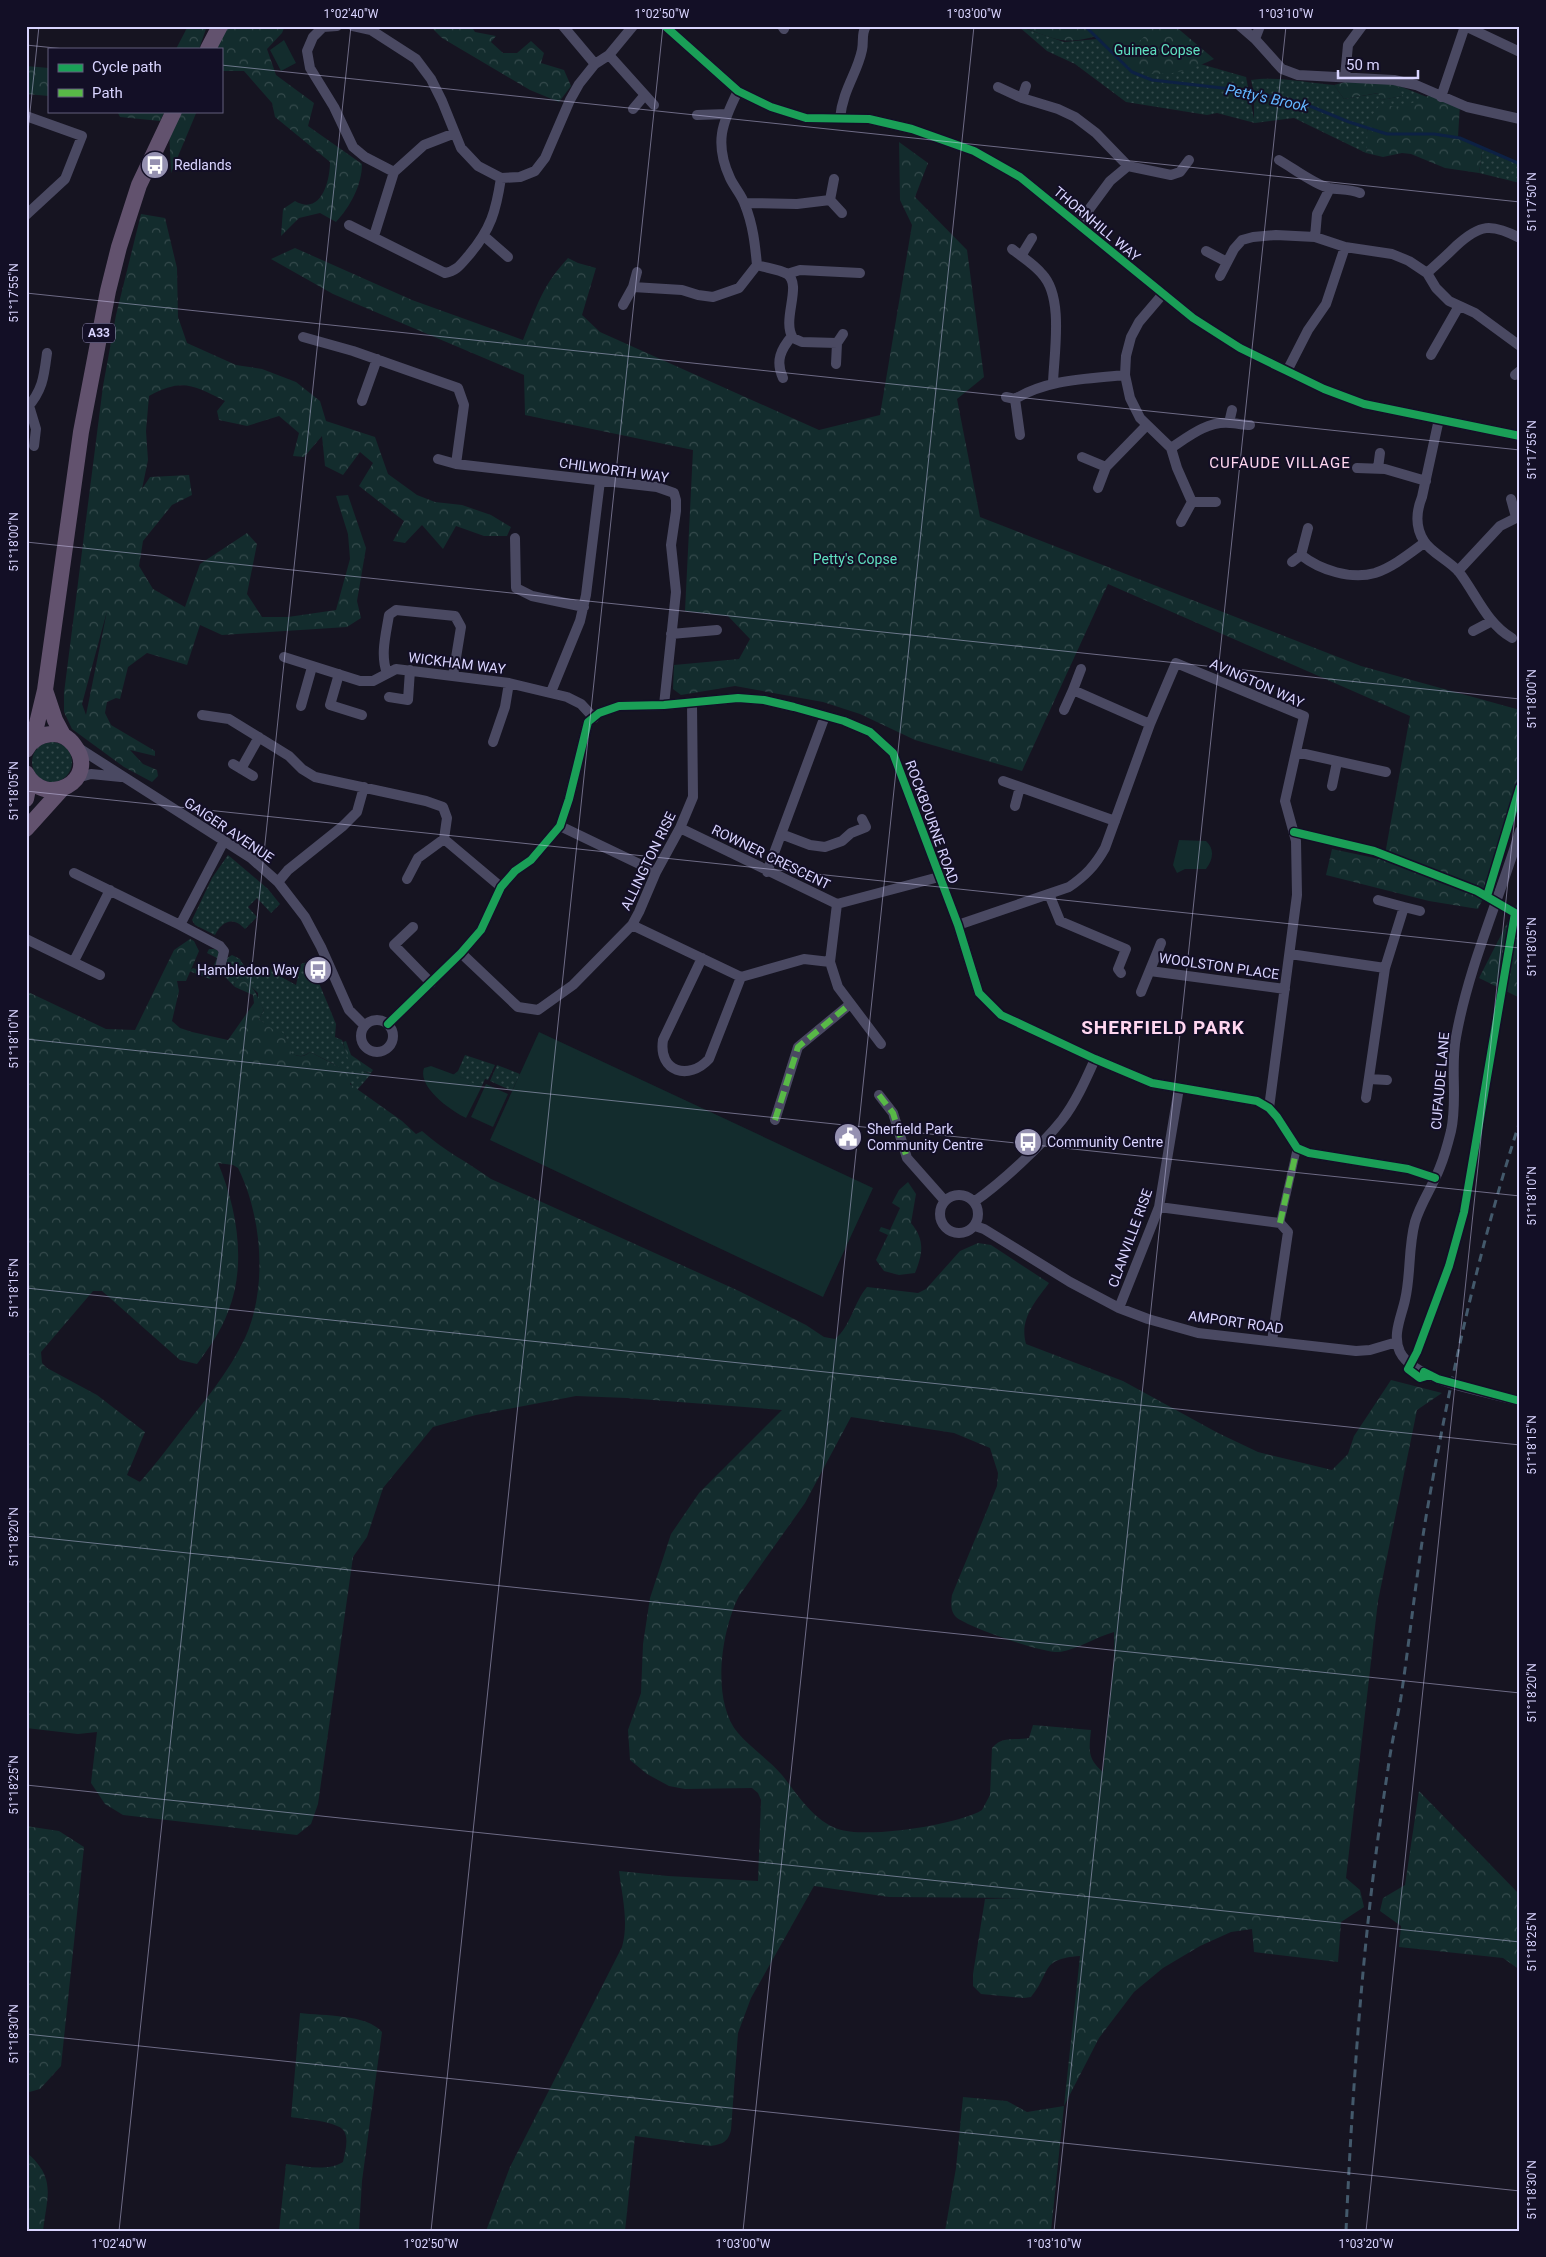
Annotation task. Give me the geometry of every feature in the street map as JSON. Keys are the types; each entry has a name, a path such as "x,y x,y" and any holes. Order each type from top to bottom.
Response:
{"highway":[{"path":"209,48 220,26"},
{"name":"A33","path":"29,745 45,690 81,432 108,291 119,247 139,185 174,112"},
{"name":"A33","path":"45,690 55,720 63,735"},
{"path":"26,829 63,788 77,778 82,762 76,746 63,735 49,734 29,745"},
{"path":"28,776 44,789 63,788"},
{"path":"26,800 28,776"}],"street":[{"path":"337,26 323,27 313,37 307,50 310,68 334,106 354,147 365,157 394,172"},
{"path":"352,26 371,30 416,59 431,79 461,148 478,166 501,178 520,177 535,171 546,158 570,100 579,84 596,64 609,55 633,26"},
{"path":"563,26 596,64"},
{"name":"THORNHILL WAY","path":"665,26 738,91 772,107 806,118 869,120 912,129 974,151 1020,177 1192,318 1240,348 1324,389 1364,404 1520,436"},
{"path":"1240,26 1256,39 1282,69 1298,75 1394,80 1416,86 1467,107 1520,119"},
{"path":"1256,39 1260,26"},
{"path":"1345,77 1348,45 1362,26"},
{"path":"1441,97 1465,26 1520,52"},
{"path":"840,118 842,100 862,50 861,29"},
{"path":"609,55 654,106"},
{"path":"1022,98 1026,86"},
{"path":"998,87 1022,98 1058,109 1075,117 1096,133 1128,166 1171,175 1180,172 1189,160"},
{"path":"633,287 682,290 698,295 713,296 739,288 757,265 755,236 745,203 729,176 720,149 722,129 738,91"},
{"path":"633,109 644,96"},
{"path":"697,115 727,114"},
{"path":"26,116 82,136 65,179 26,215"},
{"path":"374,236 394,172 424,145 455,133"},
{"path":"1281,165 1330,188 1343,188 1360,193"},
{"path":"1079,224 1110,181 1128,166"},
{"path":"349,225 445,273 455,271 484,236 496,210 501,178"},
{"path":"830,200 834,179"},
{"path":"1314,237 1317,214 1330,188"},
{"path":"745,203 797,204 830,200"},
{"path":"830,200 842,213"},
{"path":"1427,273 1468,234 1478,229 1496,228 1520,238"},
{"path":"1220,276 1234,249 1242,240 1253,237 1276,235 1314,237 1345,247 1401,257 1427,273 1436,288 1449,301 1475,313 1520,346"},
{"path":"484,236 508,258"},
{"path":"1021,256 1032,238"},
{"path":"1287,371 1308,330 1326,304 1345,247"},
{"path":"1012,249 1042,273 1049,284 1055,303 1053,383"},
{"path":"1206,251 1227,262"},
{"path":"757,265 787,274 800,270 860,273"},
{"path":"623,305 633,287 637,272"},
{"path":"787,274 793,284 788,320 792,336 802,342 837,343"},
{"path":"1162,295 1139,322 1131,337 1126,356 1126,375 1130,398 1146,426 1172,448 1177,468 1192,502"},
{"path":"1431,355 1459,306"},
{"path":"836,364 837,343 844,334"},
{"path":"783,378 778,365 780,352 792,336"},
{"path":"303,337 377,359 458,388 464,405 456,464"},
{"path":"34,446 36,429 30,409 27,408 38,396 43,383 46,353"},
{"path":"362,401 377,359"},
{"path":"1020,435 1010,398 1053,383 1126,375"},
{"path":"1229,423 1232,410"},
{"path":"1439,419 1426,481 1417,509 1418,526 1424,543 1458,571 1492,621 1502,632 1512,638"},
{"path":"1172,448 1195,431 1229,423 1250,426"},
{"path":"1098,488 1106,467 1146,426"},
{"path":"1378,468 1380,452"},
{"path":"1082,457 1106,467"},
{"name":"CHILWORTH WAY","path":"438,459 456,464 667,489 676,496 676,511 671,545 676,592 664,705"},
{"path":"1357,468 1378,468 1426,481"},
{"path":"551,692 569,651 584,608 595,535 600,481"},
{"path":"1458,571 1500,526 1518,516 1511,499"},
{"path":"1192,502 1216,502"},
{"path":"1181,522 1192,502"},
{"path":"1292,562 1301,556 1308,528"},
{"path":"515,538 516,588 532,596 584,608"},
{"path":"1301,556 1322,568 1359,575 1375,573 1396,562 1424,543"},
{"path":"386,673 383,663 386,632 389,616 396,610 455,616 461,627 453,676"},
{"path":"1473,631 1492,621"},
{"path":"671,634 717,630"},
{"name":"WICKHAM WAY","path":"284,657 360,681 372,681 396,669 509,683 551,692 581,704 594,718"},
{"name":"AVINGTON WAY","path":"958,925 1069,887 1096,865 1150,724 1176,663 1304,716 1285,801 1296,841 1298,861 1297,895 1269,1108"},
{"path":"301,706 312,667"},
{"path":"1064,710 1081,669"},
{"path":"389,697 408,700 410,670"},
{"path":"339,674 330,705 362,715"},
{"path":"493,742 505,707 509,683"},
{"path":"1073,690 1150,724"},
{"name":"ROCKBOURNE ROAD","path":"594,718 603,711 619,706 664,705 738,698 764,700 825,716 870,732 894,753 958,925 979,993 990,1004 1001,1014 1095,1059 1152,1083 1257,1101 1269,1108"},
{"name":"ALLINGTON RISE","path":"461,953 518,1007 538,1010 573,985 632,925 656,872 680,828 693,797 692,703"},
{"path":"202,715 229,719 294,760 307,773 331,781 364,787 443,807 447,818 444,840 418,858 407,879"},
{"path":"767,872 825,716"},
{"path":"388,1024 461,953 481,930 502,887 515,871 531,860 560,826 569,799 588,722 594,718"},
{"path":"253,776 237,766 259,737"},
{"name":"GAIGER AVENUE","path":"76,746 251,858 278,882 305,916 349,1010 364,1025"},
{"path":"1296,752 1386,772"},
{"path":"1332,786 1337,762"},
{"name":"GAIGER AVENUE","path":"77,778 91,774 122,777"},
{"path":"1003,781 1114,821"},
{"path":"278,882 288,870 343,826 357,812 364,787"},
{"path":"1015,806 1020,787"},
{"path":"781,834 810,845 825,847 842,841 851,833 866,827 862,819"},
{"path":"560,826 656,872"},
{"name":"ROWNER CRESCENT","path":"680,828 767,872 837,904 939,877"},
{"name":"CUFAUDE LANE","path":"1397,1342 1398,1328 1406,1299 1410,1251 1416,1222 1443,1159 1451,1130 1454,1107 1453,1070 1455,1038 1489,915 1520,831"},
{"path":"444,840 502,887"},
{"path":"180,925 224,841"},
{"path":"74,873 220,946 224,951 220,968"},
{"path":"74,961 110,890"},
{"path":"1049,894 1060,921 1126,949 1118,969 1121,973"},
{"path":"1378,900 1420,911"},
{"path":"837,904 830,962 838,987 849,1005 881,1044"},
{"path":"1366,1098 1385,968 1404,907"},
{"path":"632,925 742,977 804,959 830,962"},
{"path":"413,927 394,945 431,983"},
{"path":"26,939 100,975"},
{"name":"WOOLSTON PLACE","path":"1141,992 1161,943"},
{"path":"1290,954 1385,968"},
{"path":"702,958 663,1040 662,1054 672,1068 682,1071 693,1070 703,1065 709,1059 742,977"},
{"name":"WOOLSTON PLACE","path":"1150,971 1285,989"},
{"path":"775,1120 798,1047 849,1005"},
{"path":"379,1020 388,1024 393,1033 391,1044 383,1051 376,1052 367,1049 361,1040 361,1030 364,1025 379,1020"},
{"path":"975,1201 989,1191 1063,1119 1084,1083 1095,1059"},
{"path":"1369,1079 1387,1080"},
{"name":"CLANVILLE RISE","path":"1119,1308 1160,1207 1179,1088"},
{"path":"879,1095 893,1113 907,1158 945,1201"},
{"path":"1269,1108 1297,1148 1309,1152 1408,1169 1435,1178"},
{"path":"1280,1223 1297,1148"},
{"path":"958,1195 967,1196 975,1201 979,1215 974,1226 964,1233 955,1233 946,1228 940,1216 940,1210 945,1201 951,1196 958,1195"},
{"path":"1160,1207 1280,1223 1288,1232 1272,1341"},
{"name":"AMPORT ROAD","path":"974,1226 984,1229 1070,1282 1119,1308 1148,1319 1198,1333 1356,1351 1370,1350 1397,1342"},
{"path":"1397,1342 1406,1361 1438,1379 1520,1401"}],"green space":[{"path":"188,26 207,26 199,48 177,48"},
{"path":"227,26 285,26 282,33 267,49 276,75 314,103 308,126 362,164 360,180 354,195 346,210 336,222 320,213 299,218 281,236 283,209 295,201 311,204 318,200 326,187 330,162 275,117 272,103 244,71 222,71 222,48 216,48"},
{"path":"430,26 471,26 475,32 496,36 491,42 503,53 517,53 531,41 544,53 541,63 564,70 571,86 559,102 530,90 442,38"},
{"path":"1018,26 1064,42 1097,39 1125,63 1197,63 1246,77 1254,119 1254,93 1251,80 1282,79 1334,85 1344,99 1379,93 1381,100 1402,96 1397,85 1427,97 1367,129 1369,135 1366,153 1294,118 1255,123 1217,113 1207,115 1126,102 1075,64 1047,51"},
{"name":"Guinea Copse","path":"1020,26 1175,26 1214,59 1181,71 1158,74 1136,69 1125,63 1097,36 1074,40 1057,39"},
{"path":"1101,26 1137,26 1146,35 1133,47 1125,41 1115,54 1097,36"},
{"path":"284,40 296,63 281,71 270,50"},
{"path":"26,66 48,68 48,96 26,94"},
{"path":"1353,80 1397,85 1403,96 1381,100 1378,93 1344,99 1334,85"},
{"path":"1430,95 1460,104 1458,137 1483,147 1479,173 1445,168 1411,154 1402,153 1383,157 1366,153 1369,122 1381,104 1401,108"},
{"path":"118,112 164,112 160,121 120,117"},
{"path":"179,112 197,112 171,173 169,130"},
{"name":"Petty's Copse","path":"899,142 928,163 915,197 967,250 984,377 957,399 980,517 1361,666 1520,710 1520,778 1488,888 1478,909 1429,901 1326,875 1332,849 1384,860 1410,716 1108,584 1022,771 915,740 860,714 823,702 735,686 681,695 673,689 674,665 739,659 750,639 728,616 685,611 693,450 525,415 524,375 333,294 271,259 295,248 412,300 523,340 546,287 568,258 596,268 582,315 600,332 819,430 880,415 912,225 900,200"},
{"path":"1483,147 1520,164 1520,183 1479,173"},
{"path":"141,214 165,218 177,268 178,317 187,343 236,365 262,369 296,382 320,401 326,421 375,437 388,474 417,495 435,502 462,505 491,515 511,527 507,536 484,536 456,526 443,549 422,525 405,543 393,541 404,521 359,486 373,463 360,452 343,475 325,466 322,436 304,457 293,456 299,433 279,416 247,426 219,420 217,411 225,401 204,391 187,386 171,387 149,396 146,431 148,460 142,489 150,477 189,475 192,495 172,505 143,541 139,566 153,589 185,607 200,564 247,533 257,544 247,594 262,617 288,617 336,610 350,559 348,534 336,496 348,495 366,548 357,601 361,618 347,627 222,635 200,625 187,665 147,653 128,667 120,699 116,698 107,702 105,713 111,725 155,751 155,756 130,750 143,764 157,770 158,776 152,782 124,767 72,729 64,712 64,693 103,386 116,315","holes":["107,611 86,715 82,704"]},
{"path":"56,742 63,745 69,751 72,762 71,770 63,779 56,782 48,782 41,779 33,770 32,758 35,751 44,743"},
{"path":"1179,840 1206,841 1209,844 1212,855 1206,869 1185,869 1177,873 1173,865"},
{"path":"228,855 268,889 280,904 271,913 257,898 248,907 257,917 245,929 232,921 221,926 215,935 195,925 192,920 212,878"},
{"path":"1520,898 1520,998 1479,978"},
{"path":"190,939 194,941 199,951 186,981 177,981 179,991 172,1021 180,1028 228,1040 254,1003 253,995 235,987 234,982 238,979 244,980 254,990 264,1010 259,1019 275,1031 279,1029 285,1035 291,1053 301,1056 310,1052 343,1069 352,1077 350,1084 402,1121 416,1134 422,1131 439,1145 491,1179 739,1291 806,1325 824,1337 835,1339 840,1334 867,1287 918,1293 926,1289 960,1251 978,1243 991,1245 1049,1283 1030,1311 1024,1335 1026,1344 1123,1381 1218,1433 1258,1452 1332,1470 1348,1454 1354,1436 1391,1380 1442,1393 1417,1410 1378,1601 1346,1878 1360,1890 1364,1907 1341,1922 1338,1962 1254,1952 1252,1929 1231,1932 1200,1946 1163,1968 1134,1992 1099,2038 1064,2106 1080,1956 1058,1960 1052,1964 1031,1997 981,1994 973,1986 973,1974 985,1899 1022,1898 889,1897 814,1886 751,1998 738,2033 731,2130 727,2140 711,2146 635,2136 625,2231 486,2231 510,2167 622,1947 625,1919 619,1871 758,1881 761,1800 758,1793 752,1788 685,1789 669,1786 647,1774 630,1760 628,1730 641,1693 643,1644 650,1598 671,1534 699,1493 782,1410 576,1396 476,1415 433,1427 383,1488 367,1537 353,1557 318,1804 311,1824 297,1835 123,1815 105,1804 91,1783 97,1732 78,1734 26,1728 26,991 106,1029 135,1030 174,950","holes":["218,1163 233,1165 238,1168 246,1187 257,1230 259,1275 257,1297 252,1318 239,1351 223,1375 198,1410 140,1482 127,1475 145,1432 97,1395 47,1368 42,1363 41,1352 93,1291 102,1291 180,1360 197,1364 225,1319 234,1294 237,1275 238,1256 235,1218 225,1180","851,1417 954,1433 990,1448 998,1473 997,1486 952,1595 953,1612 956,1617 963,1621 990,1633 1039,1649 1060,1652 1114,1632 1114,1659 1103,1772 1094,1762 1090,1753 1091,1730 1033,1725 1029,1738 1000,1741 992,1748 990,1795 982,1810 953,1821 911,1829 851,1832 838,1829 821,1820 800,1799 782,1775 738,1733 724,1703 722,1685 724,1646 727,1628 733,1611 739,1596 805,1503"]},
{"path":"209,949 215,949 220,952 210,979 189,971 193,968 210,974 217,958 207,953"},
{"path":"232,955 240,959 250,970 259,972 270,968 274,973 296,985 301,964 313,960 314,971 336,1024 335,1037 342,1040 349,1058 355,1066 371,1074 357,1090 344,1071 334,1064 310,1052 301,1056 290,1053 285,1035 275,1032 259,1019 264,1010 258,1000 258,993 244,980 238,979 234,982 235,987 221,973 227,958"},
{"path":"539,1032 873,1188 823,1297 490,1140"},
{"path":"346,1041 351,1055 373,1070 371,1073 354,1069 348,1059 343,1042"},
{"path":"465,1055 495,1065 488,1080 485,1079 481,1088 453,1075 458,1071"},
{"path":"497,1065 520,1074 512,1091 490,1081"},
{"path":"431,1066 466,1079 481,1088 466,1118 444,1104 430,1090 423,1075 424,1068"},
{"path":"486,1084 508,1094 493,1127 471,1117"},
{"path":"908,1182 916,1194 911,1223 921,1241 921,1253 915,1273 899,1275 884,1271 876,1260 888,1235 879,1231 881,1227 890,1230 900,1208 892,1203 899,1190"},
{"path":"1419,1791 1520,1895 1520,1970 1503,1958 1399,1947 1401,1926 1380,1911 1383,1898 1405,1885"},
{"path":"26,1826 59,1831 84,1847 61,2066 40,2089 26,2093"},
{"path":"300,2013 356,2019 375,2026 382,2032 362,2181 359,2231 279,2231 286,2164 330,2167 343,2162 346,2146 344,2131 335,2125 291,2117"},
{"path":"963,2097 1007,2101 1027,2112 1064,2106 1051,2231 945,2231 956,2168"},
{"path":"26,2152 42,2170 48,2188 43,2231 26,2231"}],"waterway":[{"name":"Petty's Brook","path":"1085,26 1132,72 1152,80 1240,90 1300,102 1349,122 1387,134 1434,134 1460,138 1520,164"}],"railway":[{"path":"1346,2231 1356,2057 1372,1884 1389,1760 1401,1697 1422,1540 1444,1417 1466,1318 1491,1219 1520,1121"}],"marked path":[{"path":"775,1120 798,1047 849,1005"},
{"path":"879,1095 893,1113 907,1158"},
{"path":"1280,1223 1297,1148"}],"cycle path":[{"path":"665,26 738,91 771,107 806,118 869,119 912,129 974,151 1020,177 1193,318 1240,348 1324,389 1364,404 1520,436"},
{"path":"388,1024 461,953 481,930 501,887 515,871 531,860 560,826 569,799 588,722 599,713 619,706 664,705 738,698 764,700 844,721 870,732 893,753 958,925 979,993 1001,1015 1095,1059 1152,1083 1257,1101 1269,1108 1277,1117 1297,1148 1309,1153 1408,1169 1435,1178"},
{"path":"1487,896 1520,787"},
{"path":"1294,832 1374,851 1477,891 1515,913 1464,1212 1449,1266 1417,1352 1408,1369 1420,1378 1430,1375"},
{"path":"1424,1372 1438,1379 1520,1401"}],"place":[{"name":"Redlands","path":"155,165"},
{"name":"Hambledon Way","path":"318,970"},
{"name":"Sherfield Park Community Centre","path":"848,1137"},
{"name":"Community Centre","path":"1028,1142"}],"district":[{"name":"CUFAUDE VILLAGE","path":"1280,463"},
{"name":"SHERFIELD PARK","path":"1163,1027"}]}
